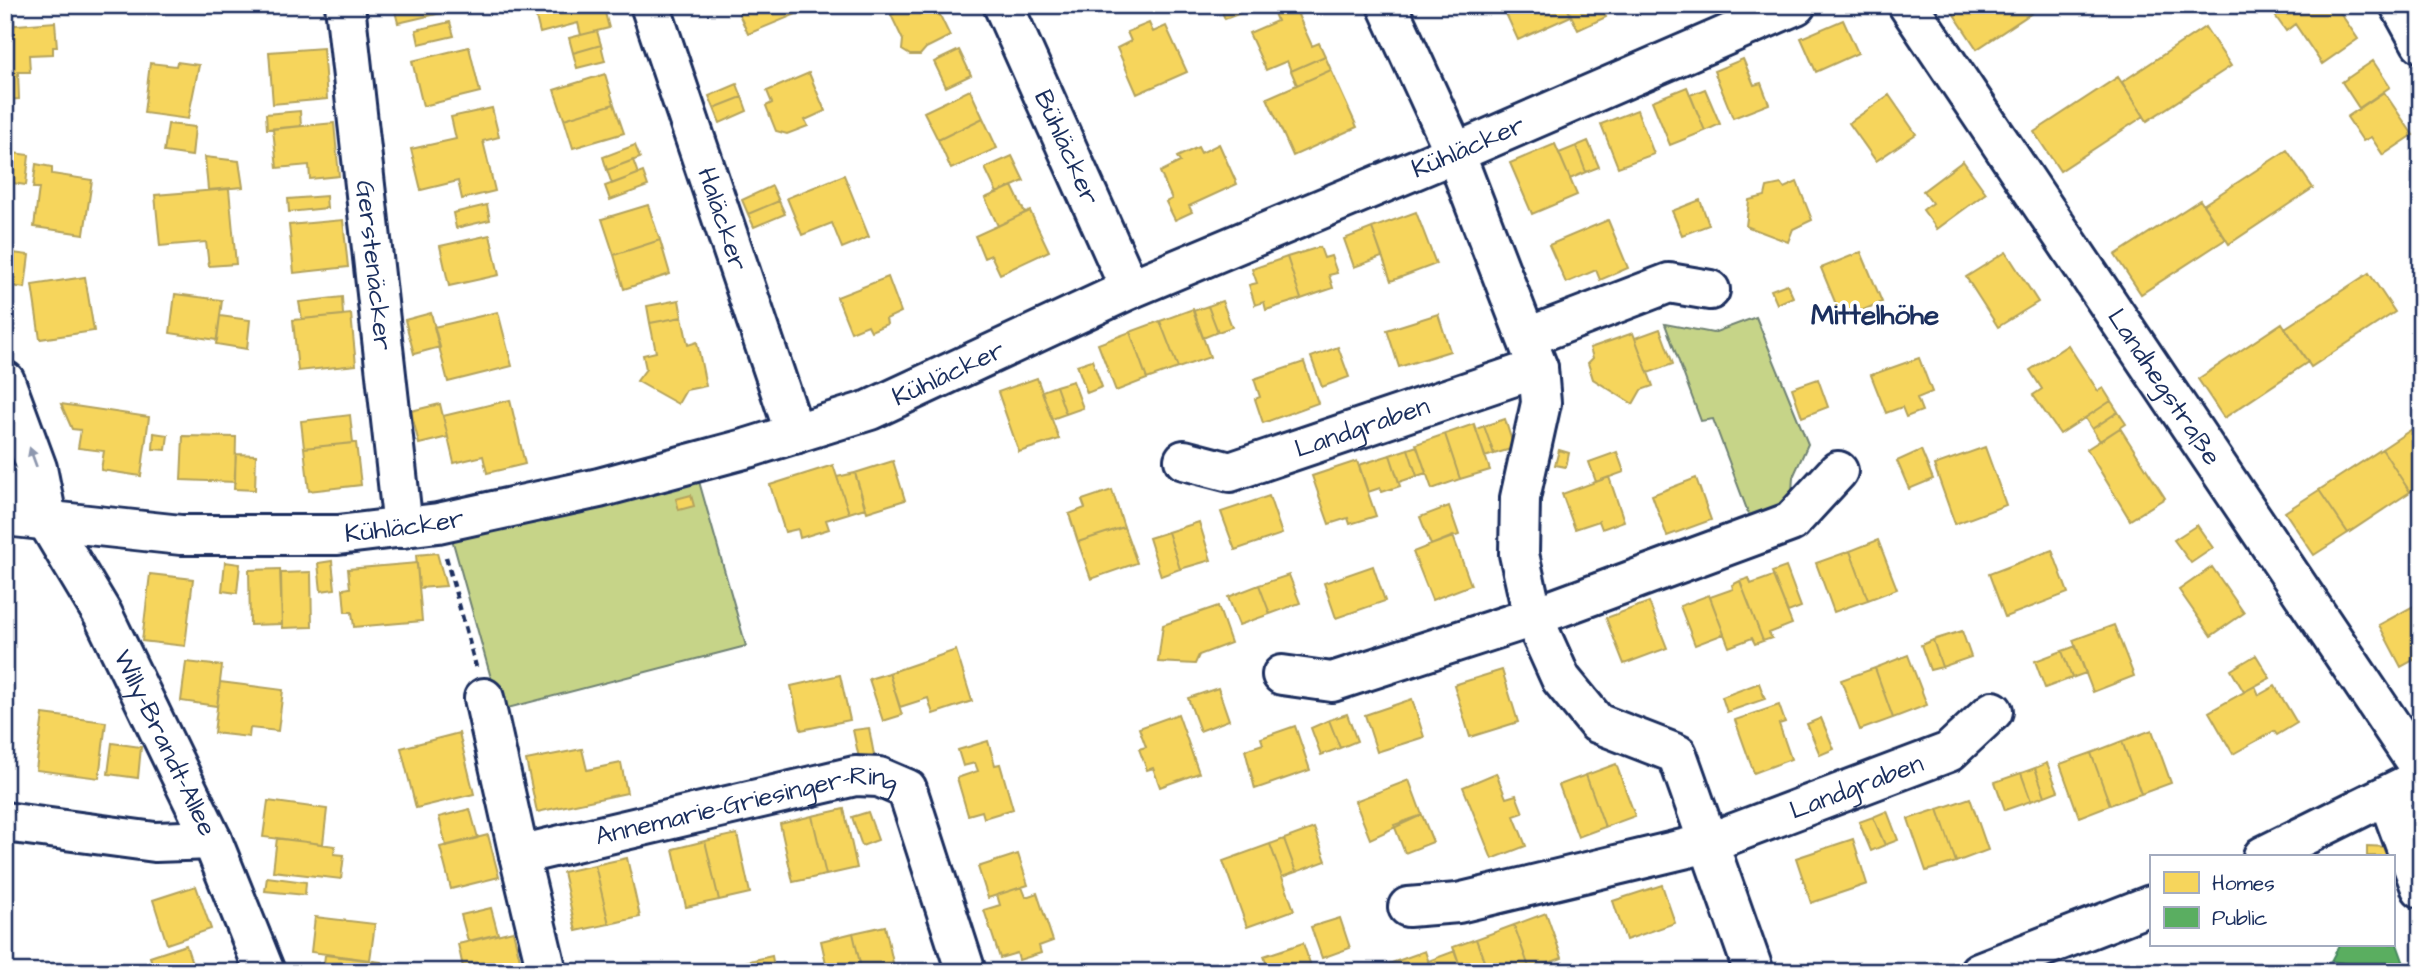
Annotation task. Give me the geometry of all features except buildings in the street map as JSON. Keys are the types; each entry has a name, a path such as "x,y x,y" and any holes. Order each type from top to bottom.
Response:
{"street":[{"name":"Gerstenäcker","path":"345,5 421,526"},
{"name":"Haläcker","path":"650,5 795,434"},
{"name":"Bühläcker","path":"1003,5 1130,289"},
{"path":"1387,5 1455,153 1533,352 1541,403 1520,498 1519,554 1533,617 1561,679 1597,723 1677,754 1754,972"},
{"name":"Kühläcker","path":"5,516 48,523 181,536 338,535 421,526 599,488 795,434 870,410 1130,289 1455,153 1796,5"},
{"name":"Landhegstraße","path":"1909,5 2421,770"},
{"path":"2400,5 2421,43"},
{"name":"Landgraben","path":"1184,460 1230,472 1533,352 1669,284 1710,290"},
{"name":"Willy-Brandt-Allee","path":"5,381 37,468 48,523"},
{"path":"1282,676 1332,682 1533,617 1791,522 1838,471"},
{"name":"Willy-Brandt-Allee","path":"5,483 48,523 103,615 212,840 265,972"},
{"path":"484,698 547,972"},
{"name":"Landgraben","path":"1408,907 1458,903 1708,843 1949,752 1993,711"},
{"name":"Annemarie-Griesinger-Ring","path":"519,855 855,776 879,777 907,789 966,972"},
{"path":"2265,855 2421,778"},
{"path":"2387,796 2421,888"},
{"path":"5,822 155,842 212,840"},
{"path":"1979,972 2150,905"}],"path":[{"path":"421,526 484,698"}],"green space":[{"path":"1756,317 1808,444 1793,477 1791,508 1752,523 1713,419 1701,421 1665,324 1713,333"},
{"path":"698,478 746,646 500,710 449,528"}],"district":[{"name":"Mittelhöhe","path":"1875,315"}]}
